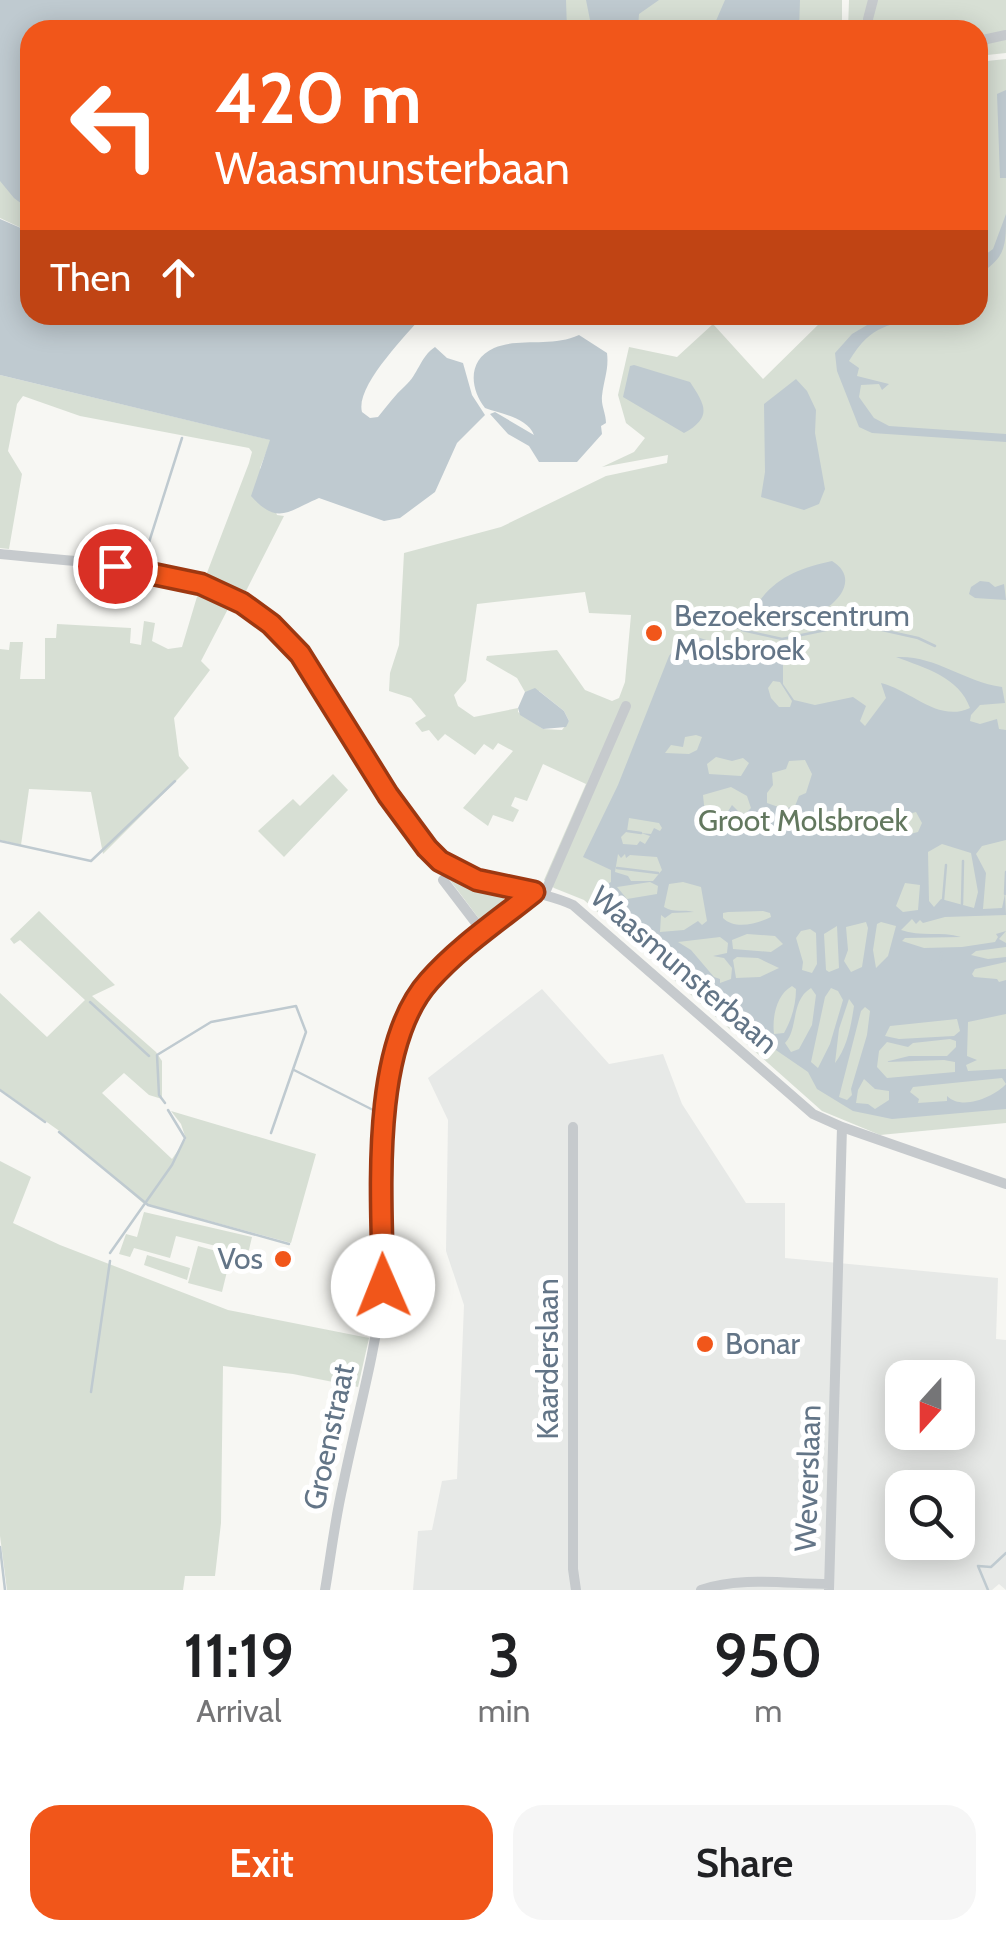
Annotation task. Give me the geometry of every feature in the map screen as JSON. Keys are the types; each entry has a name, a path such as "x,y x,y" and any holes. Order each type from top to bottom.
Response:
{"street":[{"name":"Waasmunsterbaan","path":"0,554 127,567 201,584 242,603 271,624 300,654 388,795 427,848 477,880 539,893 573,905 802,1105 842,1128 1006,1184"},
{"path":"539,893 626,706"},
{"path":"444,880 482,932"},
{"name":"Groenstraat","path":"501,915 511,888"},
{"name":"Groenstraat","path":"325,1590 383,1286 382,1149 398,1036 429,980 501,915 539,893"},
{"name":"Kaarderslaan","path":"573,1127 576,1590"},
{"name":"Weverslaan","path":"829,1587 842,1128"},
{"path":"701,1590 749,1582 829,1587"}],"shaded area":[{"path":"0,0 566,0 567,20 20,20 20,202 0,181"},
{"path":"586,0 659,0 639,14 639,20 590,20"},
{"path":"725,0 800,0 799,20 716,20"},
{"path":"1006,90 1006,178 1000,178 997,94"},
{"path":"1006,214 1002,250 988,268 988,253"},
{"path":"0,219 20,228 20,325 414,325 374,375 362,401 362,412 370,418 378,417 435,347 447,358 463,363 472,395 485,415 457,443 435,492 400,518 384,521 319,498 291,511 276,513 251,496 270,440 0,375"},
{"path":"867,325 892,325 874,332 849,361 859,368 857,376 889,384 882,390 879,384 861,385 859,397 874,418 889,426 1006,434 1006,442 872,433 859,427 837,371 835,353 852,334"},
{"path":"579,335 607,353 602,400 606,423 601,426 602,434 577,462 539,462 529,446 508,434 490,414 495,412 534,435 526,424 485,408 474,384 475,367 494,348"},
{"path":"630,366 690,382 704,410 699,422 684,433 623,397"},
{"path":"796,379 816,410 815,433 825,489 819,504 804,510 761,497 765,472 764,404"},
{"path":"832,561 844,573 844,586 824,610 789,620 772,616 758,603 791,574"},
{"path":"980,581 995,587 1004,584 1006,600 969,594"},
{"path":"690,610 722,618 742,630 678,614"},
{"path":"697,637 753,655 778,656 783,662 783,684 794,700 815,705 853,697 866,706 860,721 865,726 886,698 881,683 936,709 958,712 970,708 949,681 896,657 924,660 1002,687 1005,703 980,705 970,721 980,724 997,719 999,729 1006,730 1006,840 982,846 976,854 986,873 983,909 1002,908 1005,894 1006,915 945,917 916,924 912,919 901,930 961,937 902,941 924,948 995,942 996,934 1006,931 999,939 1006,947 971,955 988,959 1006,957 1006,962 975,969 972,974 999,982 1006,980 1006,1014 968,1022 967,1056 977,1060 966,1065 968,1071 1006,1069 1006,1084 1006,1109 892,1119 853,1111 817,1089 808,1072 754,1035 624,921 615,903 601,892 600,888 611,882 611,870 583,857 618,785 669,656 681,639","holes":["773,681 780,682 792,701 790,707 779,707 768,688","685,737 702,737 697,750 689,754 665,753 671,745 683,747","716,757 732,761 743,758 749,763 741,776 709,774 707,764","805,760 812,774 806,793 799,796 795,806 784,809 767,803 767,793 773,785 772,773 786,769 789,761","731,787 747,796 751,808 745,814 732,805 727,813 705,815 703,795","916,812 922,823 918,832 892,832 886,824","629,818 659,823 660,831 654,828 651,834 641,833 650,836 645,844 640,841 637,845 623,844 621,837 627,831","942,844 971,853 978,892 974,908 941,899 934,907 929,901 928,852","618,854 621,858 625,854 626,858 657,857 662,870 653,881 631,881 615,872","650,882 658,886 657,894 627,899 617,887","683,882 701,887 707,921 702,925 698,921 684,930 660,932 661,915 665,918 672,913 694,912 664,907 669,884","905,883 920,885 918,910 903,912 896,906","763,911 771,917 746,925 728,922 723,913","866,922 862,967 851,972 844,961 848,950 846,927","881,922 896,926 888,956 876,968 873,950 877,924","837,926 839,968 826,970 824,934","810,929 816,933 817,964 812,973 802,970 796,938 801,931","747,934 775,936 783,944 771,952 733,949 732,940","720,937 728,943 727,953 713,956 724,958 732,968 731,979 720,983 691,950 678,942","758,958 779,968 760,977 736,978 733,960","792,986 796,989 784,1033 774,1034 776,1007 787,990","811,988 816,995 812,1025 799,1049 791,1052 785,1043 797,1007","831,988 843,1000 818,1068 811,1062 825,997","849,999 854,1006 843,1051 835,1063 839,1029","865,1007 870,1011 867,1035 852,1095 847,1100 839,1097","957,1019 960,1031 954,1036 899,1039 885,1036 890,1026","950,1039 956,1041 956,1047 947,1056 909,1056 885,1062 944,1060 955,1062 955,1072 887,1078 877,1067 879,1051 887,1042 908,1047","1002,1078 1006,1084 969,1102 947,1096 947,1101 918,1103 919,1099 910,1092 913,1087","864,1079 875,1089 889,1091 889,1100 875,1109 856,1103"]},
{"path":"535,688 564,711 569,721 566,727 543,729 520,715 518,708 525,692"},
{"path":"542,989 609,1064 663,1054 682,1104 746,1203 785,1203 785,1258 998,1278 996,1339 1006,1340 1006,1590 999,1584 992,1590 413,1590 418,1531 432,1530 442,1481 457,1479 464,1305 446,1251 448,1120 428,1078"}],"green space":[{"path":"0,0 842,0 842,20 20,20 20,227 0,218"},
{"path":"849,0 1006,0 1006,53 988,55 988,20 848,20"},
{"name":"Groot Molsbroek","path":"1006,59 1006,1123 880,1135 822,1111 584,900 544,880 586,784 543,764 527,801 515,797 511,806 519,810 513,822 493,815 488,826 463,808 513,751 498,743 493,750 484,744 475,755 445,734 438,741 429,730 422,732 415,723 426,716 411,698 389,691 399,645 404,553 501,527 606,476 667,463 668,455 602,467 634,452 645,438 626,423 618,395 629,347 677,357 714,325 763,379 818,325 988,325 988,61","holes":["585,592 589,613 631,615 625,682 619,698 612,701 585,690 557,650 487,656 486,660 517,678 525,692 539,691 564,711 569,721 562,730 543,729 518,712 518,708 474,717 458,706 454,695 466,681 477,604"]},
{"path":"0,375 271,440 260,468 277,515 284,516 245,593 205,578 249,463 249,448 80,416 23,396 17,404 8,451 22,474 9,549 0,548"},
{"path":"199,590 230,605 201,661 210,670 174,718 179,756 189,768 103,854 91,792 29,789 21,845 0,840 0,649 9,650 10,642 23,642 20,679 45,679 45,638 56,638 57,624 131,628 130,643 141,645 144,621 155,623 152,641 168,649 182,647"},
{"path":"333,774 348,790 284,857 258,831 293,799 300,806"},
{"path":"440,867 493,891 504,899 483,924"},
{"path":"39,911 115,985 92,996 162,1061 162,1099 149,1095 124,1073 102,1093 172,1159 186,1139 171,1111 316,1154 291,1243 143,1203 58,1130 0,1089 0,993 47,1037 85,1000 20,940 14,944 10,939"},
{"path":"0,1161 31,1177 13,1223 228,1310 369,1338 358,1387 223,1366 221,1523 215,1576 185,1576 183,1590 7,1590 0,1536"},
{"path":"144,1212 252,1237 248,1254 176,1236 170,1258 134,1248 130,1257 119,1254 126,1234 137,1237"},
{"path":"198,1246 231,1255 222,1292 188,1283"},
{"path":"147,1255 190,1268 187,1280 144,1265"}],"waterway":[{"path":"144,558 182,438"},
{"path":"742,630 782,639 855,624 918,638 935,646"},
{"path":"0,841 91,861 175,781"},
{"path":"627,831 641,833"},
{"path":"962,904 963,861"},
{"path":"943,900 946,865"},
{"path":"617,868 658,873"},
{"path":"1005,894 1006,872"},
{"path":"940,960 942,953"},
{"path":"90,1002 149,1056"},
{"path":"165,1103 159,1095 157,1055 211,1022 296,1006 306,1032 271,1133"},
{"path":"294,1070 377,1112"},
{"path":"0,1090 45,1122"},
{"path":"110,1253 172,1165 185,1138 168,1110"},
{"path":"59,1132 148,1205 289,1244"},
{"path":"91,1392 110,1261"},
{"path":"0,1547 5,1590"},
{"path":"988,1590 978,1566 991,1567 1006,1553"}],"place":[{"name":"Bezoekerscentrum Molsbroek","path":"654,633"},
{"name":"Vos","path":"283,1259"},
{"name":"Bonar","path":"705,1344"}],"route":[{"path":"115,566 201,584 242,603 271,624 300,654 388,795 427,848 440,861 477,880 534,892 501,915 429,980 398,1036 382,1149 383,1286"}]}
